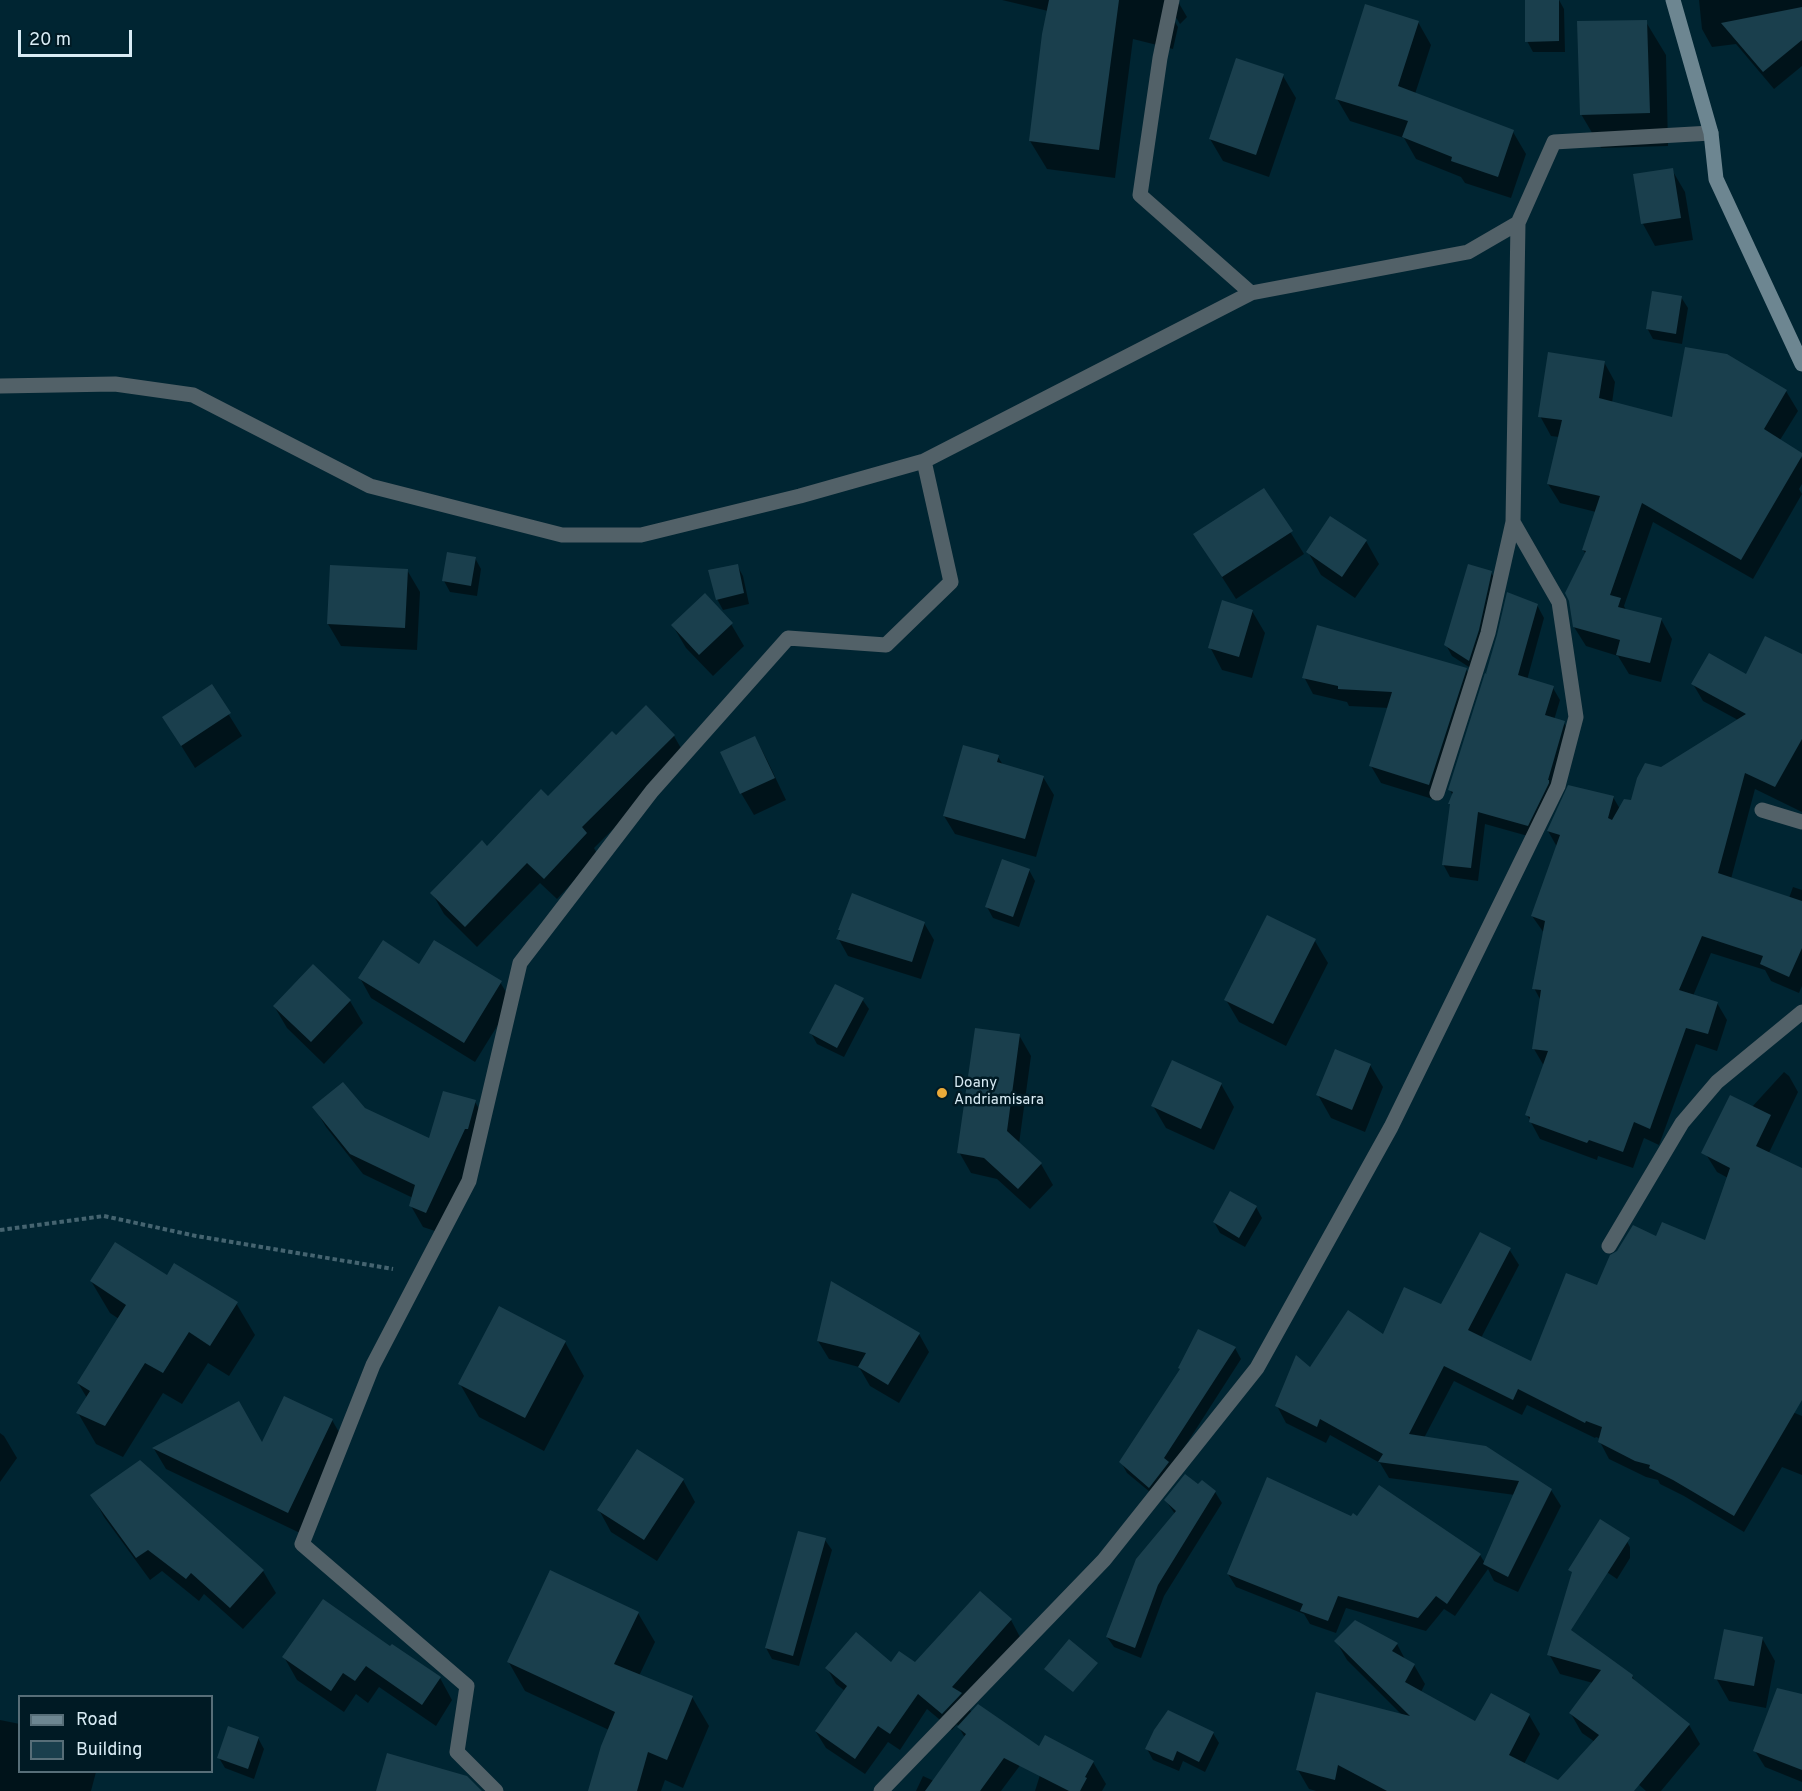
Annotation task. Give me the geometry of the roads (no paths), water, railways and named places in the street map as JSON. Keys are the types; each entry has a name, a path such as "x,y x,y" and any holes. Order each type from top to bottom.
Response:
{"street":[{"path":"1172,0 1160,58 1140,195 1251,293"},
{"path":"1673,0 1711,133 1716,179 1802,364"},
{"path":"1437,793 1488,633 1513,522 1518,223 1554,142 1711,133"},
{"path":"0,386 115,384 193,395 370,486 562,535 641,535 800,496 924,461 1251,293 1468,252 1518,223"},
{"path":"496,1791 457,1752 467,1686 302,1544 373,1365 469,1181 520,963 652,791 788,638 886,645 951,582 924,461"},
{"path":"881,1791 1104,1560 1257,1368 1391,1127 1558,786 1576,717 1559,602 1513,522"},
{"path":"1762,810 1802,822"},
{"path":"1609,1246 1682,1122 1717,1082 1802,1012"}],"place":[{"name":"Doany Andriamisara","path":"942,1093"}]}
